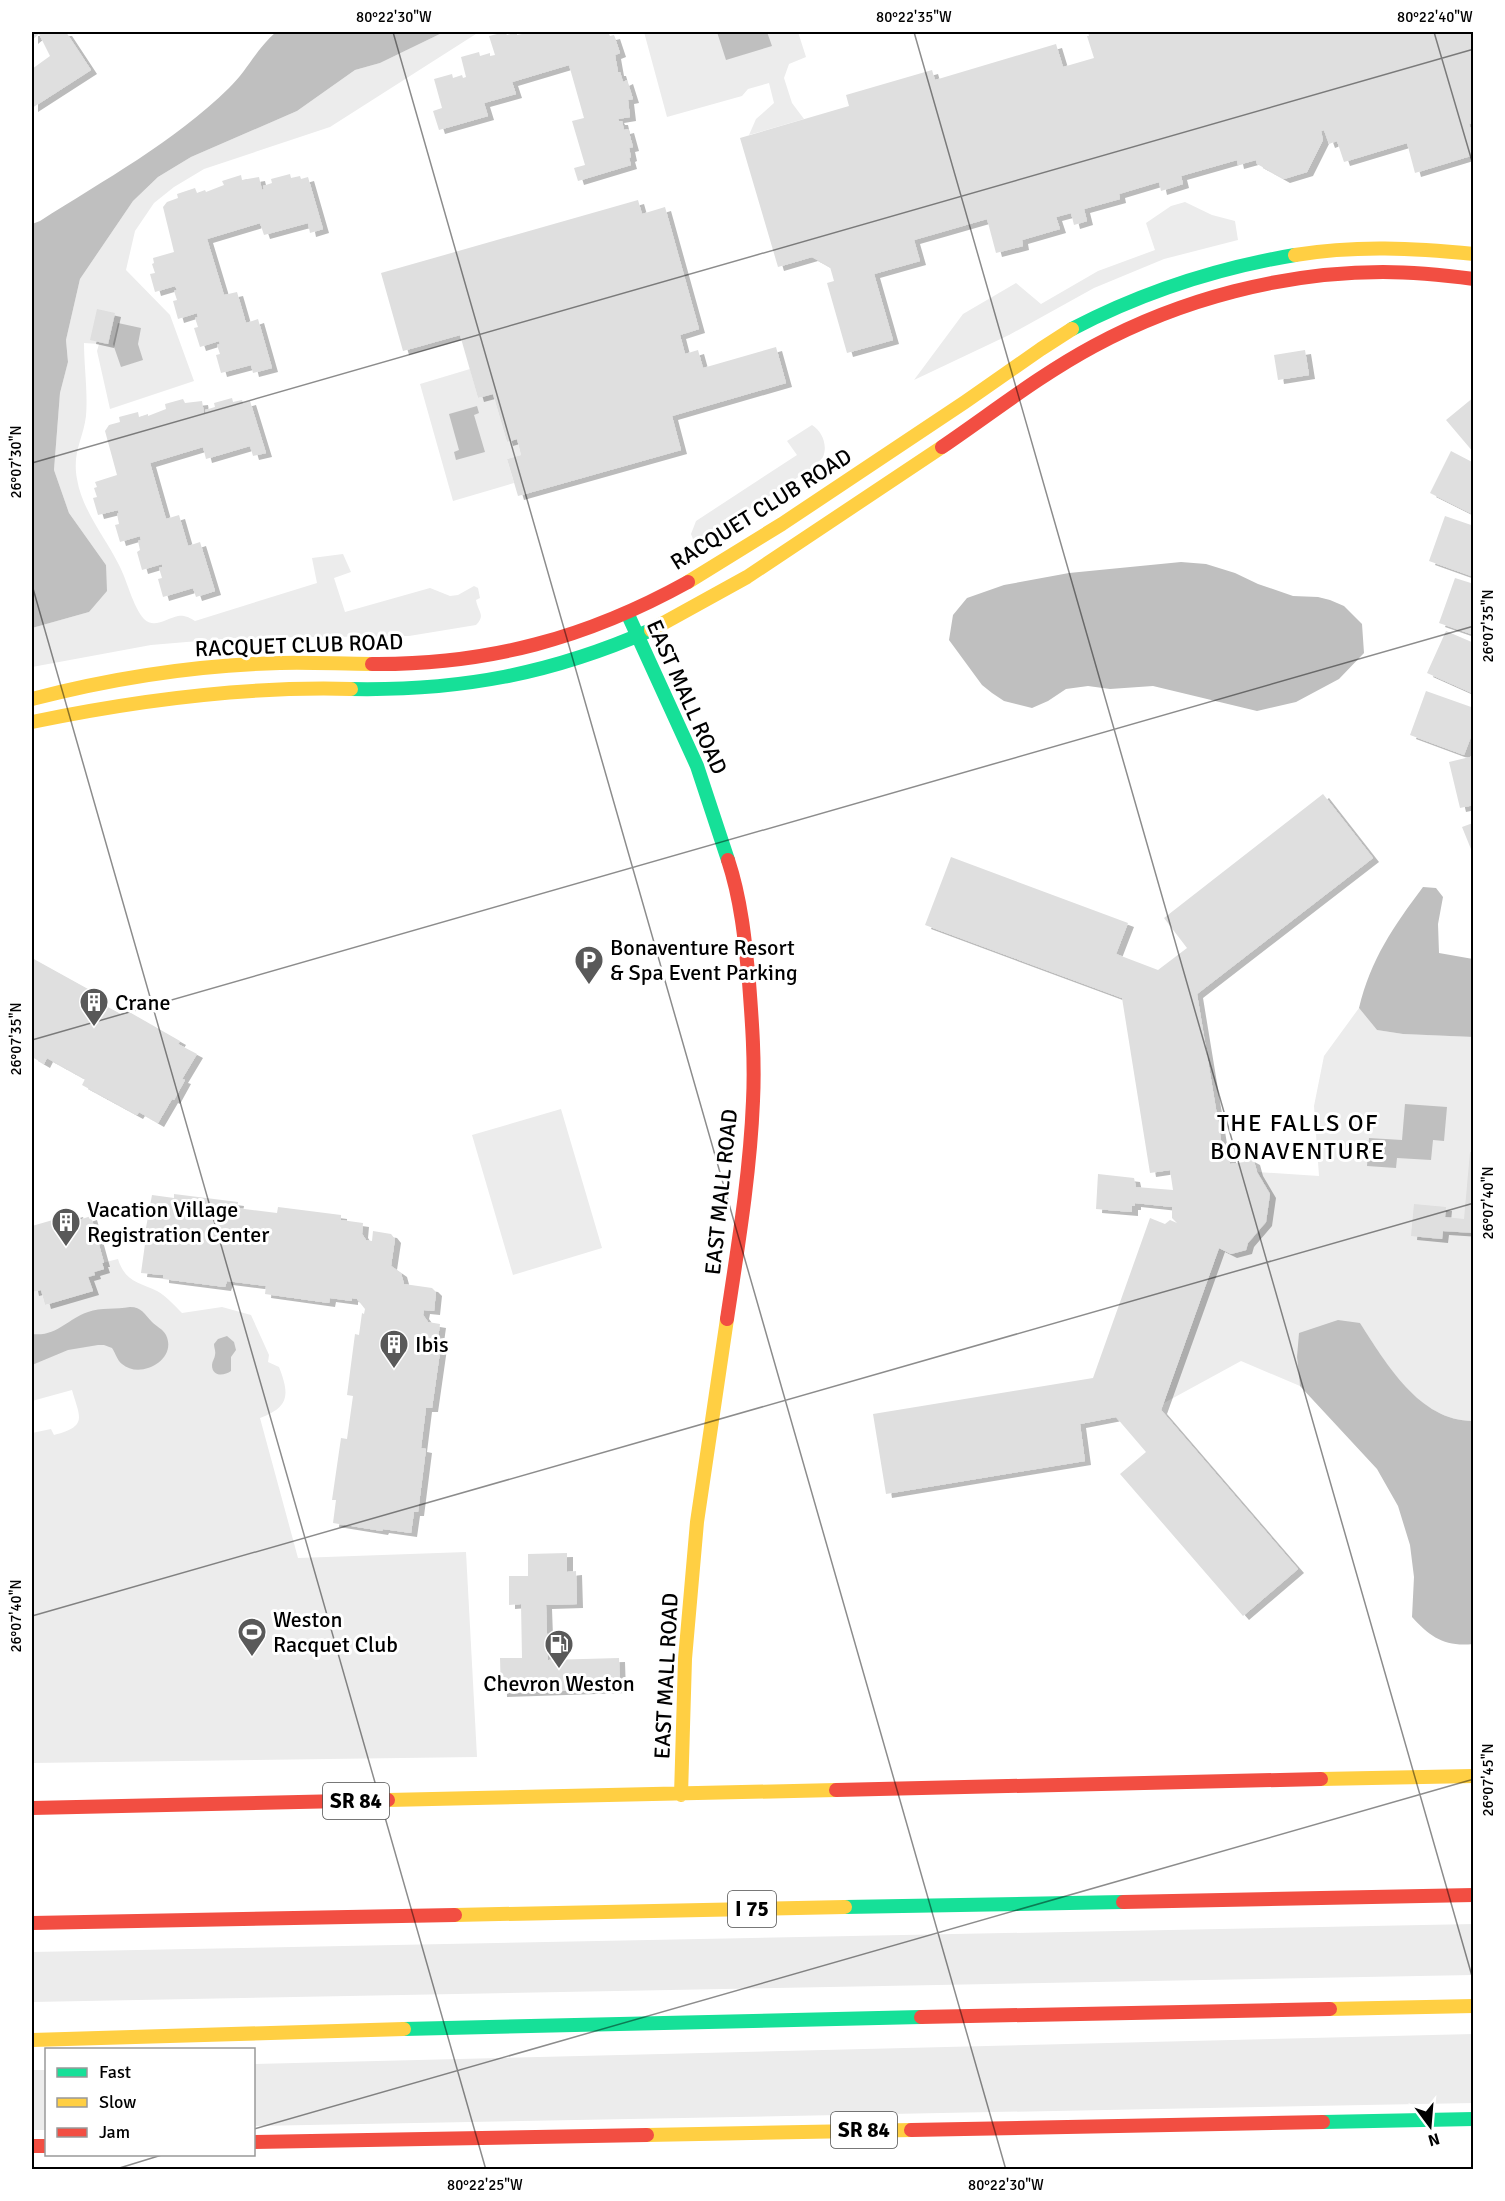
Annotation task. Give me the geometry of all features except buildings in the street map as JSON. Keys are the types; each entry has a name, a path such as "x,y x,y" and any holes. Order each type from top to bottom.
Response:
{"main road":[{"name":"RACQUET CLUB ROAD","path":"32,699 106,682 193,669 281,663 383,664 458,659 511,651 576,633 627,613 703,574 761,539 968,399 1024,358 1087,321 1166,286 1243,264 1289,255 1375,247 1473,254"},
{"name":"RACQUET CLUB ROAD","path":"32,722 111,706 195,694 281,688 384,689 460,684 516,675 584,657 638,636 715,596 775,560 982,420 1038,379 1099,344 1175,310 1248,288 1306,278 1375,272 1473,279"},
{"name":"EAST MALL ROAD","path":"627,613 697,766 736,884 746,948 752,1023 753,1100 744,1207 697,1522 686,1659 681,1795"},
{"name":"SR 84","path":"32,1808 1473,1776"},
{"name":"I 75","path":"32,1923 1473,1895"},
{"path":"32,2040 669,2022 1473,2006"},
{"name":"SR 84","path":"255,2142 1473,2119"}],"shaded area":[{"path":"276,32 444,32 380,63 355,70 297,111 191,157 158,177 133,201 80,279 66,340 68,362 60,393 54,470 69,513 106,565 107,591 89,612 32,628 32,224 162,143 208,108 229,88"},
{"path":"444,32 479,32 330,127 204,169 174,187 154,203 135,231 126,270 170,315 194,381 110,409 97,351 99,344 84,343 86,416 77,454 76,470 84,502 119,565 140,614 148,622 157,623 181,616 195,621 317,583 312,558 343,554 351,572 334,578 345,612 430,588 450,596 458,595 474,586 478,588 480,598 476,600 481,619 476,625 409,636 234,638 151,645 32,667 32,628 89,612 106,565 69,513 54,470 60,393 68,362 66,340 80,279 133,201 158,177 191,157 297,111 355,70 380,63"},
{"path":"644,32 798,32 806,57 789,64 784,78 792,103 804,119 749,135 756,119 774,103 769,83 748,89 742,96 667,117"},
{"path":"717,32 767,32 772,46 726,60"},
{"path":"1185,202 1212,215 1235,221 1238,240 1164,259 1094,288 1009,335 914,380 963,314 1016,283 1041,304 1098,271 1155,250 1146,223 1171,206"},
{"path":"118,323 141,328 138,344 143,360 121,367 113,344"},
{"path":"470,369 478,398 493,394 507,442 517,439 521,455 507,459 514,483 453,501 420,384"},
{"path":"477,406 479,413 474,415 485,452 456,460 454,452 459,450 449,414"},
{"path":"812,425 821,435 824,443 823,457 818,463 703,540 698,542 693,539 691,534 696,521 797,455 787,441"},
{"path":"1181,562 1206,564 1293,596 1318,597 1344,606 1362,624 1364,653 1339,679 1296,702 1257,711 1153,686 1110,689 1088,686 1066,689 1032,708 1004,701 982,685 949,640 953,615 967,598 1004,585 1069,573"},
{"path":"1423,887 1436,888 1443,897 1438,924 1439,953 1473,959 1473,1037 1403,1034 1377,1030 1359,1008 1370,974 1384,944"},
{"path":"1359,1008 1377,1030 1403,1034 1473,1037 1473,1421 1454,1418 1420,1401 1393,1372 1360,1323 1297,1357 1300,1386 1241,1361 1164,1403 1219,1248 1231,1254 1246,1250 1257,1172 1319,1176 1314,1106 1324,1056"},
{"path":"1405,1104 1447,1107 1444,1141 1433,1140 1431,1160 1397,1158 1396,1168 1367,1166 1369,1138 1402,1140"},
{"path":"561,1109 602,1248 513,1275 472,1135"},
{"name":"Weston Racquet Club","path":"118,1259 129,1277 160,1293 182,1313 222,1307 251,1315 269,1355 268,1362 279,1367 285,1385 282,1404 270,1414 260,1418 298,1558 466,1552 477,1757 32,1763 32,1433 51,1429 54,1435 65,1432 77,1424 79,1414 72,1390 32,1401 32,1287 33,1292 41,1290 45,1305 93,1291 88,1277 104,1269 102,1263"},
{"path":"130,1307 140,1310 166,1335 167,1352 155,1365 138,1370 130,1368 120,1362 112,1348 98,1345 68,1350 32,1365 32,1334 48,1333 93,1310"},
{"path":"1338,1320 1360,1323 1393,1372 1420,1401 1454,1418 1473,1421 1473,1644 1454,1644 1439,1639 1425,1630 1412,1617 1414,1577 1410,1545 1398,1506 1377,1469 1300,1386 1297,1357 1299,1333"},
{"path":"227,1336 234,1342 236,1350 231,1357 231,1371 219,1374 214,1372 212,1364 215,1354 214,1344 218,1339"},
{"path":"1474,1924 1473,1975 32,2002 32,1952"},
{"path":"1473,2034 1474,2103 255,2126 255,2064"},
{"path":"32,2070 45,2070 45,2130 32,2130"}],"traffic: fast":[{"path":"1072,329 1126,304 1181,283 1237,267 1295,255"},
{"path":"629,617 697,766 728,860"},
{"path":"351,689 430,687 504,677 577,658 651,630"},
{"path":"845,1907 1123,1902"},
{"path":"404,2029 921,2017"},
{"path":"1323,2122 1474,2119"}],"traffic: slow":[{"path":"1295,255 1385,248 1474,254"},
{"path":"688,582 782,524 1072,329"},
{"path":"651,630 747,577 942,447"},
{"path":"32,699 124,679 186,670 249,664 372,664"},
{"path":"32,722 111,707 191,696 270,690 351,689"},
{"path":"681,1795 685,1659 697,1522 727,1319"},
{"path":"1321,1779 1474,1776"},
{"path":"388,1800 836,1790"},
{"path":"455,1915 845,1907"},
{"path":"1330,2009 1474,2006"},
{"path":"32,2040 404,2029"},
{"path":"647,2135 911,2130"}],"traffic: jam":[{"path":"942,447 1074,357 1127,329 1198,302 1271,283 1346,273 1406,273 1474,279"},
{"path":"372,664 456,659 536,644 612,619 688,582"},
{"path":"727,1319 746,1183 754,1071 744,935 728,860"},
{"path":"836,1790 1321,1779"},
{"path":"32,1808 388,1800"},
{"path":"1123,1902 1474,1895"},
{"path":"32,1923 455,1915"},
{"path":"921,2017 1330,2009"},
{"path":"911,2130 1323,2122"},
{"path":"255,2142 647,2135"},
{"path":"32,2146 45,2146"}],"place":[{"name":"Bonaventure Resort & Spa Event Parking","path":"589,986"},
{"name":"Crane","path":"94,1028"},
{"name":"Vacation Village Registration Center","path":"66,1248"},
{"name":"Ibis","path":"394,1370"},
{"name":"Weston Racquet Club","path":"252,1658"},
{"name":"Chevron Weston","path":"559,1670"}],"district":[{"name":"THE FALLS OF BONAVENTURE","path":"1298,1137"}]}
